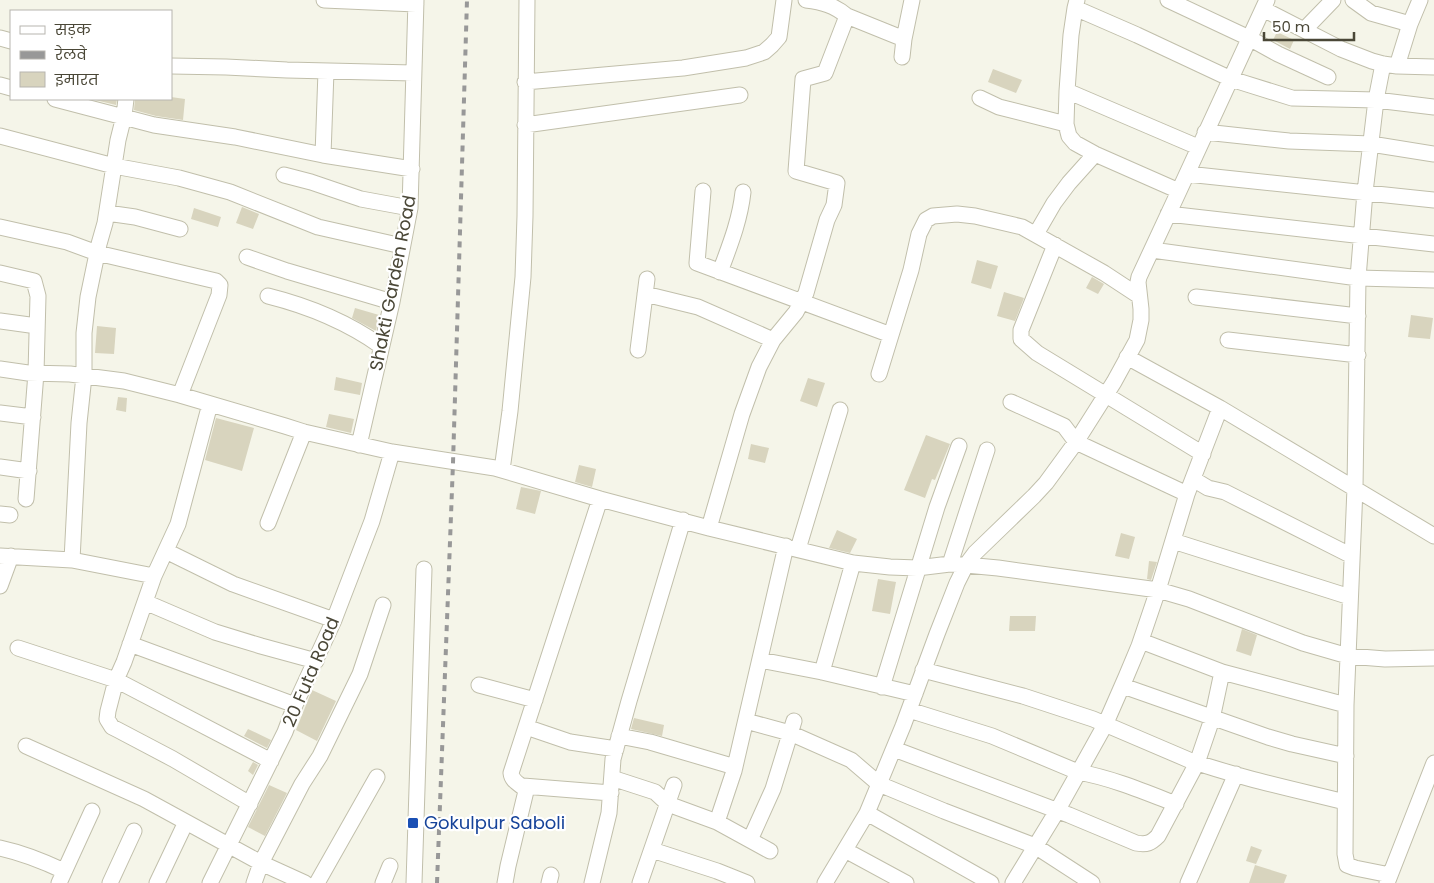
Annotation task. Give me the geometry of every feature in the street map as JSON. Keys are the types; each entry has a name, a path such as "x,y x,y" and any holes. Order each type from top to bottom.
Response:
{"street":[{"path":"324,0 416,2"},
{"path":"502,470 510,411 523,277 527,0"},
{"path":"525,82 683,68 746,58 764,52 779,37 784,0"},
{"path":"806,0 824,3 840,10 847,16 904,39"},
{"path":"902,57 912,0"},
{"path":"1168,0 1328,77"},
{"path":"1304,29 1333,0"},
{"path":"1353,0 1371,13 1410,24"},
{"path":"1420,0 1376,100 1365,192 1358,278 1355,488 1346,705 1345,854 1347,864 1389,879 1434,763"},
{"name":"Shakti Garden Road","path":"359,445 392,302 410,208 416,2"},
{"path":"1179,191 1095,154 1075,143 1069,136 1066,124 1067,92 1076,4 1231,78 1292,98 1376,100 1434,108"},
{"path":"825,883 867,813 909,710 954,591 966,565 975,553 1034,496 1076,442 1137,340 1142,320 1139,277 1265,4 1304,29 1341,48 1390,65 1434,67"},
{"path":"709,528 742,414 759,367 773,340 802,302 812,277 827,220 834,205 836,183 796,171 803,79 825,73 847,16"},
{"path":"172,66 226,66 413,73"},
{"path":"323,155 326,71"},
{"path":"1067,92 1198,147"},
{"path":"525,125 740,95"},
{"path":"980,98 999,107 1066,124"},
{"path":"59,100 154,125 235,137 323,155 412,169"},
{"path":"72,560 79,423 84,376 84,332 88,297 106,212 126,100"},
{"path":"1205,132 1288,141 1371,144 1434,154"},
{"path":"0,136 114,166 170,176 230,192 318,228 402,246"},
{"path":"1036,234 1054,203 1095,154"},
{"path":"1187,174 1434,200"},
{"path":"284,175 361,198 410,208"},
{"path":"703,191 697,263 891,335"},
{"path":"720,272 737,223 743,192"},
{"path":"106,212 180,229"},
{"path":"880,374 911,270 919,234 926,220 933,216 957,214 975,216 1022,227 1139,296"},
{"path":"1168,214 1434,244"},
{"path":"0,226 67,242 97,253 216,281 220,285 218,295 180,395"},
{"path":"1055,245 1021,330 1021,339 1037,353 1203,454"},
{"path":"1152,250 1358,278 1434,280"},
{"path":"247,257 287,271 392,302"},
{"path":"0,273 34,281 38,296 36,373 26,499"},
{"path":"638,350 646,287 698,307 773,340"},
{"path":"268,296 316,311 372,339 381,346"},
{"path":"1196,297 1358,316"},
{"path":"0,321 37,326"},
{"path":"1228,340 1358,355"},
{"path":"1127,357 1220,408 1434,536"},
{"path":"0,369 124,381 180,395 304,432 392,452 502,470 709,528 853,563 917,568 950,564 966,565 1158,590 1189,599 1303,643 1348,656 1385,659 1434,658"},
{"path":"1011,402 1064,426 1076,442 1187,494"},
{"path":"210,404 178,524 154,576 116,680 107,719 112,726 250,804"},
{"path":"1013,883 1057,811 1105,724 1123,686 1141,642 1187,494 1220,408"},
{"path":"717,822 735,767 760,660 792,548 840,410"},
{"path":"0,414 33,417"},
{"path":"268,523 304,432"},
{"path":"882,687 917,568 959,446"},
{"path":"950,564 987,450"},
{"name":"20 Futa Road","path":"210,883 285,732 295,705 334,620 372,521 392,452"},
{"path":"0,467 29,471"},
{"path":"1193,478 1208,488 1225,492 1352,556"},
{"path":"600,499 511,773 511,778 524,786 611,786 655,792 668,804 717,822 770,851"},
{"path":"592,883 608,813 613,759 683,520"},
{"path":"1173,541 1350,596"},
{"path":"166,551 233,584 334,620"},
{"path":"0,586 5,556 72,560 154,576"},
{"path":"822,672 853,563"},
{"path":"414,883 424,569"},
{"path":"145,602 215,632 316,661"},
{"path":"254,883 261,863 302,784 320,756 360,674 384,605"},
{"path":"1141,642 1222,672 1346,705"},
{"path":"130,644 295,705"},
{"path":"18,648 116,680 271,761"},
{"path":"760,660 822,672 915,694"},
{"path":"923,670 1023,696 1093,719 1198,763 1345,802"},
{"path":"894,748 1145,845 1152,843 1158,836 1198,763 1212,719 1222,672"},
{"path":"479,685 535,700"},
{"path":"1123,686 1212,719 1292,744 1346,756"},
{"path":"909,710 992,736 1078,772 1090,774 1176,804"},
{"path":"746,721 792,727 851,760 879,784 1035,846 1092,883"},
{"path":"526,727 570,742 650,742 735,767"},
{"path":"750,840 773,789 792,727"},
{"path":"26,746 144,800 261,863 302,882"},
{"path":"1188,883 1236,774"},
{"path":"317,883 377,777"},
{"path":"505,883 526,796 524,786"},
{"path":"640,883 674,786"},
{"path":"0,848 39,859 61,877 92,811"},
{"path":"867,813 991,883"},
{"path":"157,883 186,822"},
{"path":"110,883 134,831"},
{"path":"652,850 717,870 747,883"},
{"path":"845,850 906,883"},
{"path":"384,883 390,866"}],"building":[{"path":"1277,32 1294,40 1290,49 1273,40"},
{"path":"993,69 1022,80 1016,93 988,82"},
{"path":"172,97 185,99 183,120 134,110 135,100 172,100"},
{"path":"95,100 117,100 116,105"},
{"path":"242,207 259,214 253,229 236,223"},
{"path":"194,208 221,217 218,227 191,219"},
{"path":"977,260 998,266 991,289 971,283"},
{"path":"1092,277 1104,284 1098,294 1086,288"},
{"path":"1004,292 1024,298 1015,321 997,316"},
{"path":"355,308 379,315 376,331 352,318"},
{"path":"1411,315 1433,318 1430,339 1408,337"},
{"path":"97,326 116,328 114,354 95,353"},
{"path":"336,377 362,383 360,395 334,390"},
{"path":"808,378 825,383 817,407 800,401"},
{"path":"118,397 127,398 126,412 116,410"},
{"path":"329,414 354,419 351,433 326,427"},
{"path":"216,418 254,428 242,471 205,460"},
{"path":"926,435 950,444 935,480 932,479 925,498 904,490"},
{"path":"751,444 769,448 765,463 748,459"},
{"path":"579,465 596,469 592,487 575,482"},
{"path":"521,487 541,491 535,514 516,509"},
{"path":"837,530 857,539 850,553 829,548"},
{"path":"1121,533 1135,537 1129,559 1115,556"},
{"path":"1149,561 1157,562 1151,580 1147,579"},
{"path":"878,579 896,582 890,614 872,611"},
{"path":"1010,616 1036,616 1035,631 1009,631"},
{"path":"1242,629 1257,635 1251,656 1236,651"},
{"path":"312,690 336,701 317,741 296,730"},
{"path":"634,718 664,725 662,736 631,729"},
{"path":"248,729 271,740 267,748 244,736"},
{"path":"253,762 258,765 253,775 248,771"},
{"path":"269,785 287,793 265,836 248,827"},
{"path":"1251,846 1262,850 1256,864 1246,861"},
{"path":"1255,865 1287,875 1284,883 1249,883"}],"railway":[{"path":"437,883 453,463 467,0"}],"place":[{"name":"Gokulpur Saboli","path":"413,823"}]}
